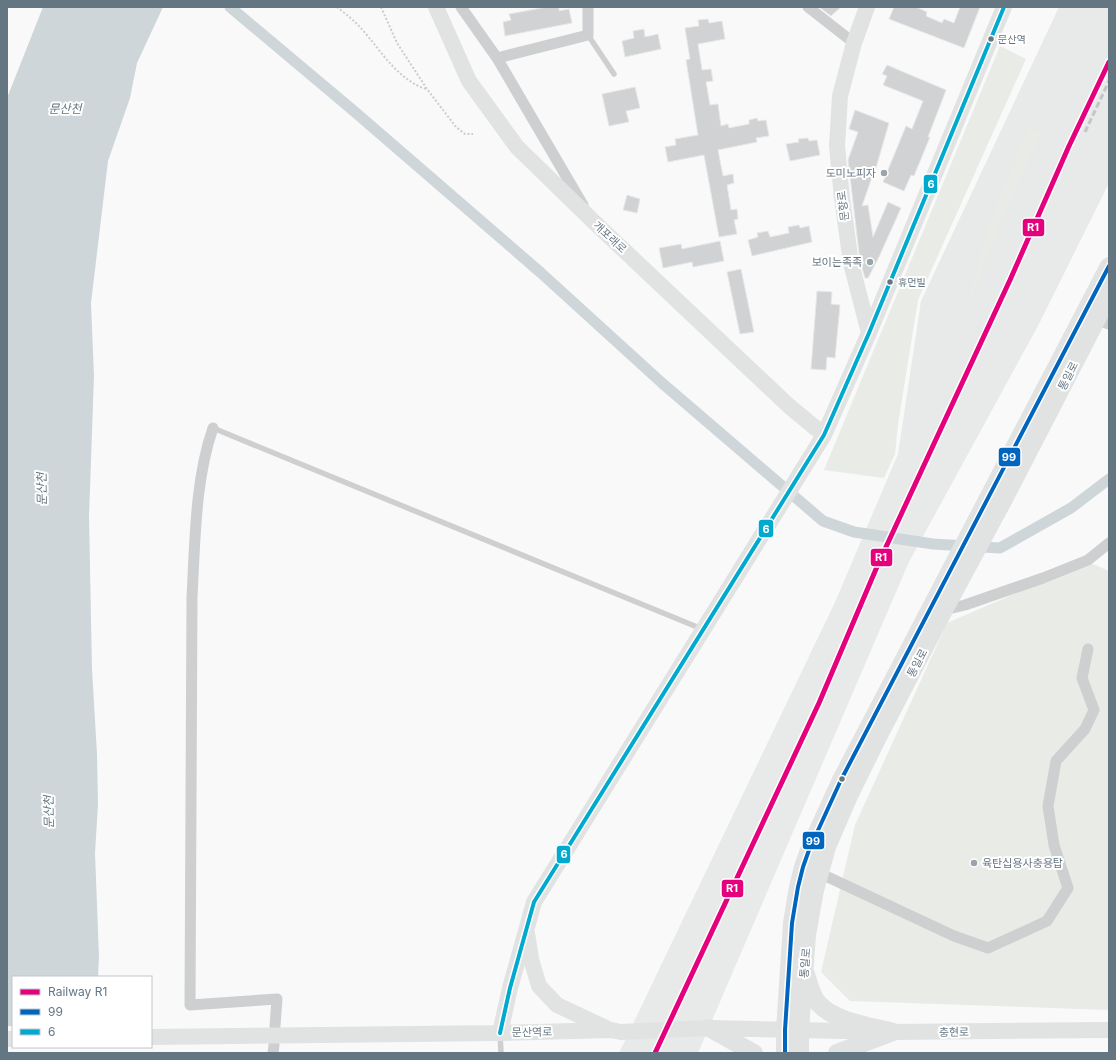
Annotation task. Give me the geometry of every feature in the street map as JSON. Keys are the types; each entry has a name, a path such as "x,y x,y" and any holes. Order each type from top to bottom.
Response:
{"main road":[{"name":"통일로","path":"800,1053 792,1030 792,923 811,870 827,847 849,796 935,618 997,496 1109,266"},
{"name":"통일로","path":"935,618 997,496 1103,322 1109,296"},
{"name":"통일로","path":"785,1053 792,1030 804,967 808,929 815,890 811,870"},
{"path":"804,967 810,988 819,1005 831,1014 893,1032"},
{"path":"709,1028 754,1053"},
{"path":"837,1053 893,1032"}],"street":[{"name":"개포래로","path":"436,7 469,81 517,147 594,222 789,406 824,435"},
{"path":"460,7 497,58 573,189 594,222"},
{"path":"497,58 588,35 588,7"},
{"path":"808,7 854,43"},
{"name":"문향로","path":"867,7 854,43 840,96 837,146 842,198 851,263 869,333"},
{"path":"824,435 888,288 1004,7"},
{"path":"856,283 870,296 888,288"},
{"path":"213,428 206,447 202,474 195,532 192,597 190,1005 277,999 275,1026"},
{"name":"문산역로","path":"792,1030 709,1028 621,1032 611,1030 500,1033 510,988 534,902 824,435"},
{"path":"935,618 964,605 1043,578 1088,560 1108,545"},
{"path":"811,870 954,936 988,948 1047,921 1068,888 1054,845 1048,806 1056,761 1085,728 1094,710 1082,678 1088,649"},
{"path":"527,927 531,959 539,986 557,1005 611,1030"},
{"name":"충현로","path":"792,1030 893,1032 1109,1030"},
{"path":"152,1037 500,1033"}],"lane":[{"path":"588,35 614,74"},
{"path":"213,428 703,629"},
{"path":"500,1033 501,1053"}],"path":[{"path":"336,7 356,23 399,72 412,83 427,89"},
{"path":"381,7 397,43 427,89 464,134 473,134"}],"shaded area":[{"path":"1059,7 1109,7 1109,183 1039,324 909,562 698,1053 619,1053 836,600 898,454 921,301"},
{"path":"1000,46 1026,59 918,300 898,424 895,454 884,478 824,470"},
{"path":"1029,128 1041,133 1007,205 965,314 980,256 991,223 1006,182"},
{"path":"1088,562 1109,571 1109,1010 850,1001 821,972 855,825 947,623"}],"water":[{"name":"문산천","path":"43,7 163,7 137,63 130,98 108,161 91,303 94,376 89,517 92,669 97,754 98,804 95,853 99,957 98,976 12,976 12,1048 7,1053 7,98"}],"pier":[{"path":"7,1026 12,1026 12,1048 98,1048 98,1053 7,1053"}],"building":[{"path":"547,7 559,7 559,11 569,9 572,23 505,36 503,22 511,20 509,14"},
{"path":"819,7 841,7 831,16"},
{"path":"894,7 916,7 927,12 926,16 942,23 944,19 954,23 960,7 980,7 964,48 889,19"},
{"path":"708,19 709,23 722,21 725,39 698,44 702,70 711,69 713,81 706,82 710,105 718,104 721,126 728,124 729,128 749,124 749,120 757,118 758,121 766,120 769,136 756,138 757,142 718,150 723,176 733,174 734,183 727,185 731,210 737,209 738,219 734,220 737,234 719,237 704,155 668,162 665,147 676,145 675,139 698,135 686,60 690,59 685,28 699,26 698,20"},
{"path":"644,29 645,37 658,34 661,49 625,57 622,41 634,38 633,31"},
{"path":"887,65 946,90 928,137 930,137 914,176 911,175 904,191 883,182 906,126 912,129 923,101 883,85 887,76 882,74"},
{"path":"635,87 640,108 626,111 629,122 609,126 602,94"},
{"path":"855,110 889,123 873,178 872,177 862,206 868,205 873,237 888,202 901,208 868,278 865,278 860,261 848,160 858,132 849,129"},
{"path":"808,138 809,141 817,140 820,155 790,161 786,144 799,142 798,139"},
{"path":"627,195 640,199 637,213 623,210"},
{"path":"799,225 800,228 809,226 812,242 752,256 748,240 758,237 757,233 768,231 770,237 789,233 788,227"},
{"path":"720,241 724,261 693,267 692,262 663,268 659,248 681,244 682,249"},
{"path":"741,269 754,332 740,334 727,272"},
{"path":"817,291 832,292 831,304 840,305 835,358 827,357 826,370 811,369"}],"waterway":[{"path":"230,7 355,112 540,272 662,383 823,521 854,532 933,544 1000,548 1071,508 1109,479"}],"railway":[{"path":"1085,132 1109,81"}],"rail line":[{"name":"R1","path":"655,1053 819,703 879,562 1010,280 1069,146 1109,62"}],"transit line":[{"name":"6","path":"500,1033 510,988 534,902 824,435 869,333 1004,7"},
{"name":"99","path":"785,1053 785,1030 792,923 798,887 809,850 841,780 1109,266"}],"place":[{"name":"문산역","path":"991,39"},
{"name":"도미노피자","path":"884,173"},
{"name":"보이는족족","path":"870,262"},
{"name":"휴먼빌","path":"890,282"},
{"name":"육탄십용사충용탑","path":"974,863"}]}
